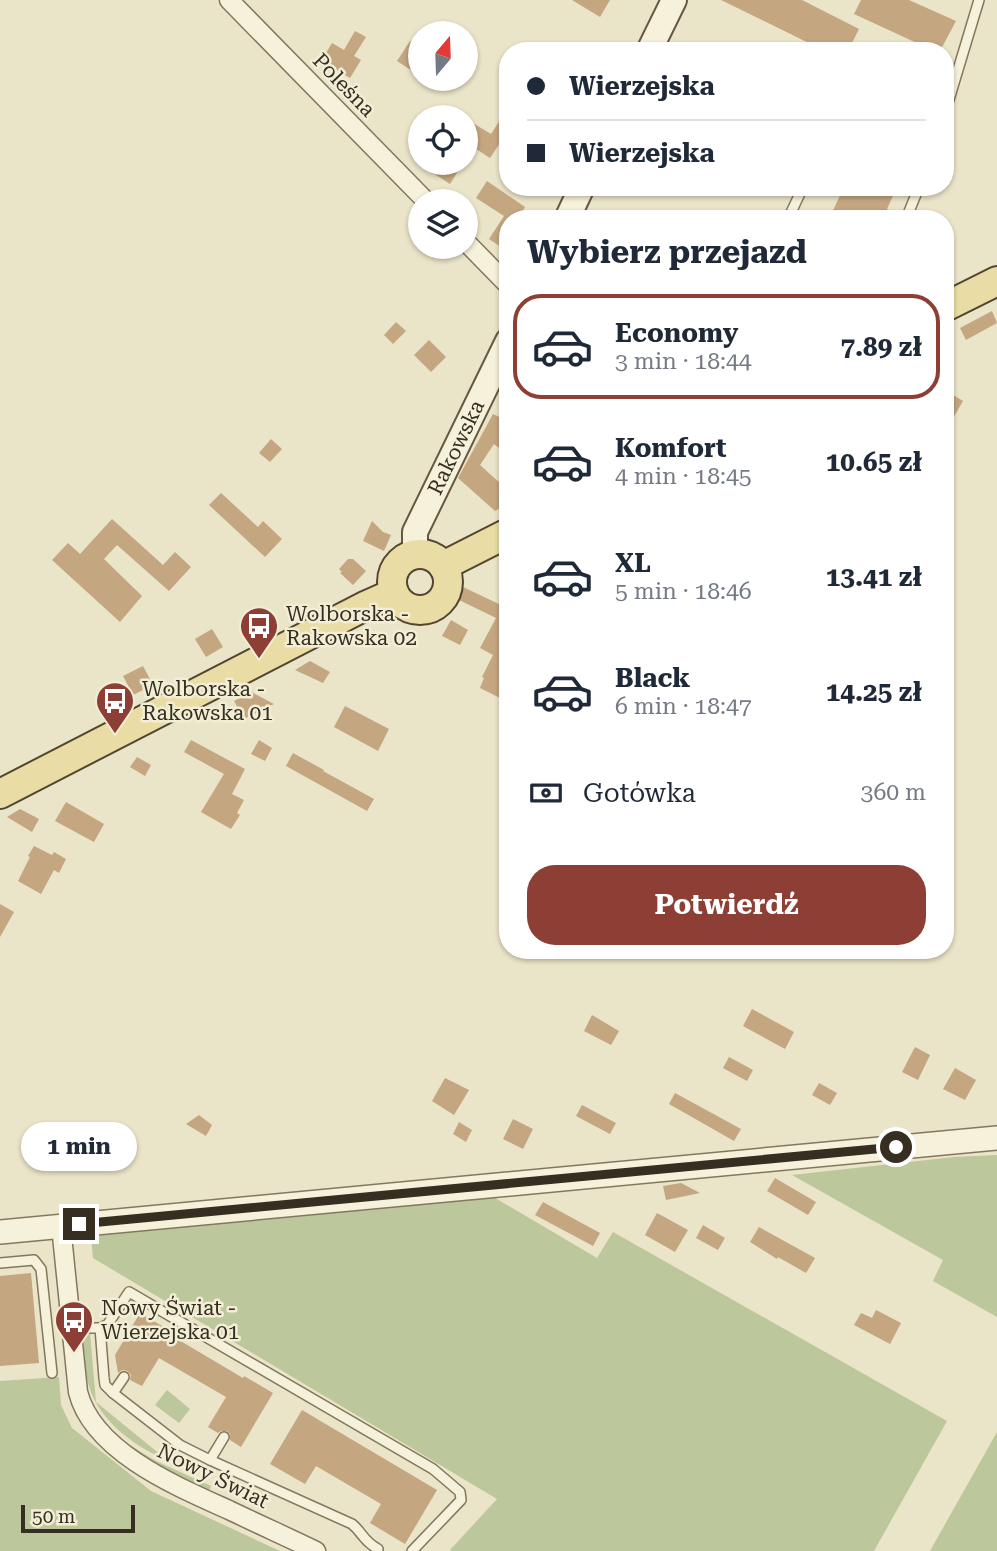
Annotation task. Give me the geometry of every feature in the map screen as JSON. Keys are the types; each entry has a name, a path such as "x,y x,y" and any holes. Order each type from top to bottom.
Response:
{"main road":[{"path":"653,42 674,0"},
{"path":"954,302 997,281"},
{"name":"Rakowska","path":"415,555 415,532 499,359"},
{"path":"443,566 499,538"},
{"path":"415,555 428,555 443,566 448,581 447,589 440,603 433,607 418,610 410,608 394,593 393,577 400,563 415,555"},
{"path":"0,794 394,593"}],"street":[{"name":"Poleśna","path":"229,0 414,189"},
{"path":"478,254 499,276"},
{"path":"0,1232 997,1138"},
{"name":"Nowy Świat","path":"61,1226 76,1382 80,1401 101,1433 131,1458 159,1476 316,1551"}],"lane":[{"path":"954,83 979,0"},
{"path":"0,1263 34,1260 41,1269 52,1373"},
{"path":"71,1328 100,1328 108,1324 129,1292 433,1469 460,1492 461,1500 412,1551"},
{"path":"100,1328 104,1378 113,1393 180,1445 352,1524 366,1542 379,1550"},
{"path":"113,1393 124,1377"},
{"path":"210,1460 224,1437"}],"green space":[{"path":"997,1155 997,1317 933,1281 943,1260 792,1175 954,1157"},
{"path":"490,1195 597,1258 613,1232 947,1421 874,1551 452,1551 450,1550 497,1499 93,1258 91,1236"},
{"path":"90,1333 96,1402 167,1460 143,1448 120,1431 101,1410 94,1399 86,1374 83,1337"},
{"path":"59,1377 61,1405 72,1428 151,1491 280,1551 0,1551 0,1381"},
{"path":"167,1390 190,1409 179,1423 155,1405"},
{"path":"997,1432 997,1551 930,1551"},
{"path":"113,1435 156,1461 211,1486 208,1493 158,1468"}],"building":[{"path":"572,0 610,0 600,17"},
{"path":"721,0 802,0 859,29 852,42 807,42"},
{"path":"861,0 909,0 956,21 945,42 915,42 854,14"},
{"path":"355,31 366,37 354,56 361,60 350,78 321,61 332,43 344,50"},
{"path":"408,44 408,68 397,61"},
{"path":"499,122 499,144 490,158 478,150 478,126 491,134"},
{"path":"436,175 456,175 450,184"},
{"path":"487,181 499,189 499,196 509,196 525,207 523,210 499,210 499,213 478,199"},
{"path":"840,196 893,196 887,209 889,210 833,210"},
{"path":"499,224 499,246 489,239"},
{"path":"992,311 997,323 966,340 960,328"},
{"path":"396,322 406,331 393,344 384,335"},
{"path":"429,340 446,357 431,372 414,355"},
{"path":"954,396 963,401 954,416"},
{"path":"493,414 499,417 499,448 494,444 480,465 499,482 499,509 495,511 458,478"},
{"path":"271,439 282,449 270,462 259,453"},
{"path":"221,493 258,527 263,521 282,539 265,557 209,505"},
{"path":"112,519 163,565 175,552 191,567 169,591 117,545 104,559 142,596 120,622 52,560 68,543 80,554"},
{"path":"372,521 383,532 391,535 384,551 363,541"},
{"path":"348,559 353,559 366,571 353,585 339,569"},
{"path":"463,587 499,604 499,698 480,688 484,678 482,677 493,655 480,648 496,618 457,599"},
{"path":"451,620 468,630 460,645 442,636"},
{"path":"212,629 223,647 206,657 195,639"},
{"path":"310,661 330,672 323,683 295,670"},
{"path":"143,666 153,685 133,695 123,676"},
{"path":"251,692 274,704 244,719 234,701"},
{"path":"345,706 389,729 378,751 334,727"},
{"path":"191,740 245,769 232,794 244,800 237,813 240,815 231,829 201,812 224,774 184,752"},
{"path":"259,740 272,748 265,761 251,754"},
{"path":"293,753 374,799 367,811 286,766"},
{"path":"137,757 151,765 145,776 130,767"},
{"path":"66,802 104,824 94,842 55,821"},
{"path":"20,809 39,819 32,832 7,817"},
{"path":"34,846 66,859 59,873 54,870 41,894 18,881"},
{"path":"0,904 14,912 0,937"},
{"path":"752,1009 794,1032 785,1049 743,1026"},
{"path":"592,1015 619,1031 611,1045 584,1031"},
{"path":"915,1047 930,1055 918,1080 902,1072"},
{"path":"729,1057 753,1070 747,1081 723,1068"},
{"path":"955,1068 976,1080 965,1100 943,1089"},
{"path":"445,1078 469,1090 454,1115 432,1101"},
{"path":"819,1083 837,1093 830,1105 812,1095"},
{"path":"675,1093 741,1129 734,1141 669,1104"},
{"path":"582,1105 616,1123 610,1134 576,1116"},
{"path":"199,1115 212,1125 206,1136 186,1124"},
{"path":"513,1119 533,1129 523,1149 503,1139"},
{"path":"459,1122 472,1130 466,1142 453,1134"},
{"path":"775,1178 816,1202 808,1215 767,1191"},
{"path":"681,1183 700,1193 666,1200 663,1186"},
{"path":"543,1202 600,1233 593,1246 535,1215"},
{"path":"657,1213 688,1230 675,1252 645,1235"},
{"path":"703,1225 725,1238 718,1250 696,1238"},
{"path":"759,1227 815,1258 806,1273 750,1242"},
{"path":"31,1273 39,1363 0,1366 0,1276"},
{"path":"876,1310 901,1323 890,1344 854,1325 861,1313 872,1318"},
{"path":"140,1313 169,1330 167,1333 273,1393 241,1447 230,1440 227,1431 218,1433 208,1427 226,1397 159,1358 142,1386 130,1380 131,1375 127,1371 118,1373 115,1355"},
{"path":"302,1410 437,1490 405,1544 370,1523 381,1504 316,1466 305,1484 270,1464"}],"place":[{"name":"Wolborska - Rakowska 02","path":"259,660"},
{"name":"Wolborska - Rakowska 01","path":"115,735"},
{"name":"Nowy Świat - Wierzejska 01","path":"74,1354"}],"route":[{"path":"79,1224 896,1147"}]}
